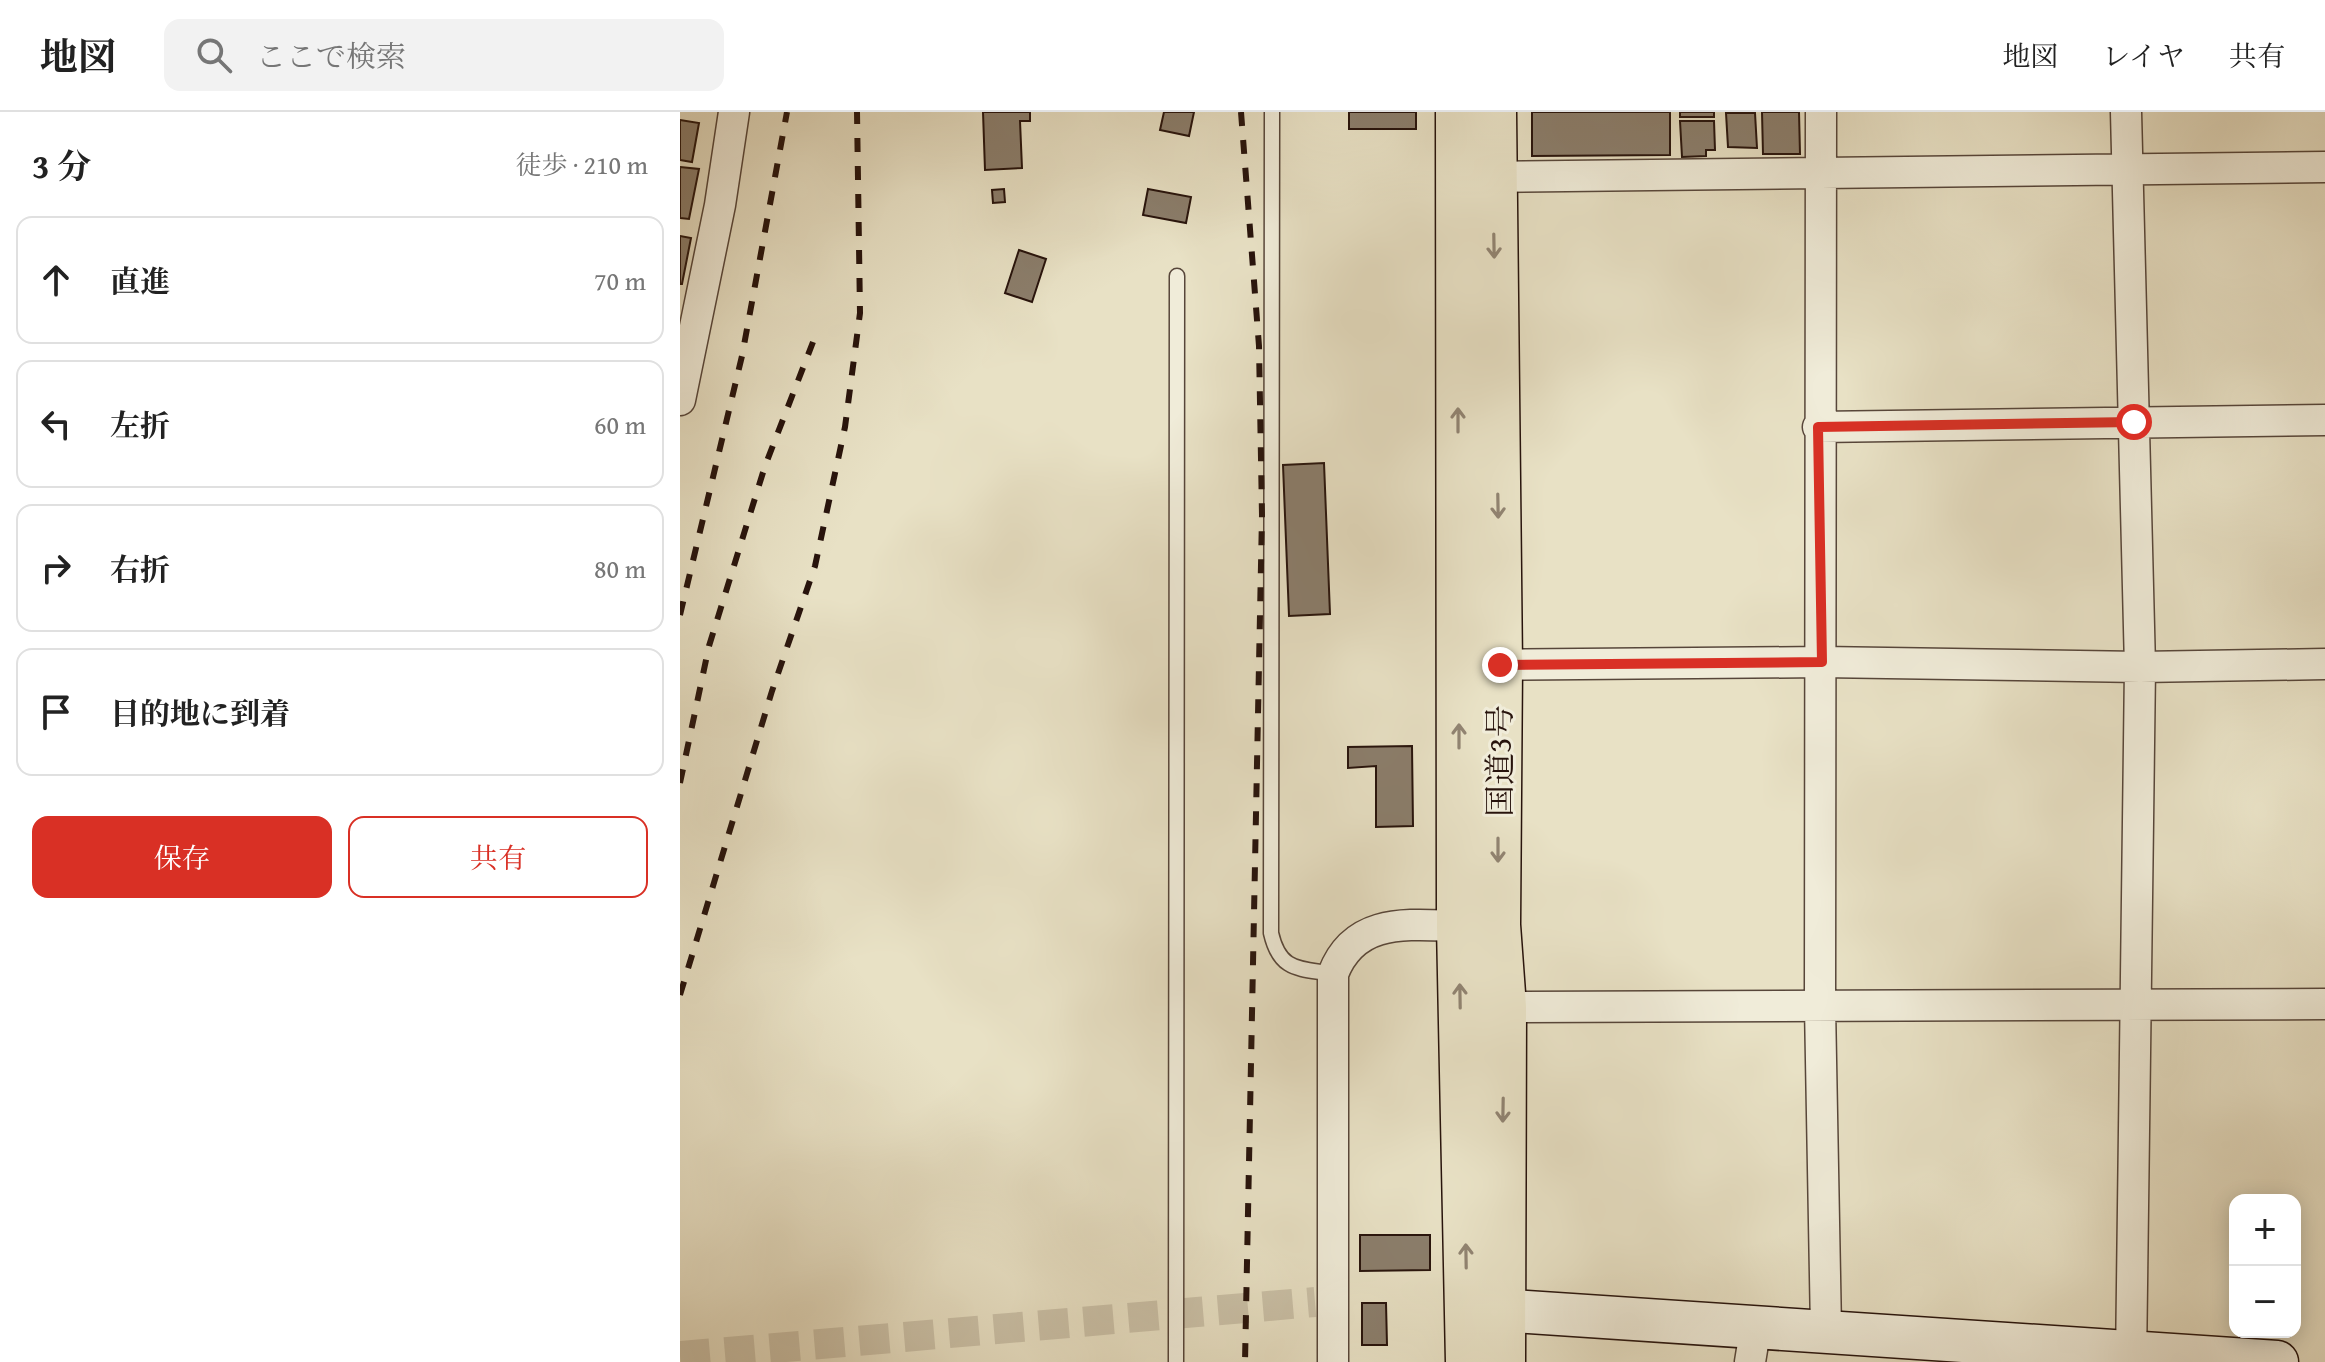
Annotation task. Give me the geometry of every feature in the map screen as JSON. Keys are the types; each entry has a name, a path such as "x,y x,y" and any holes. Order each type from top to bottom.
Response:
{"highway":[{"name":"国道3号","path":"1458,112 1475,177 1478,926 1484,1309 1503,1362"},
{"name":"国道3号","path":"1475,177 1494,112"},
{"name":"国道3号","path":"1468,1362 1484,1309 1504,1007 1478,926"}],"street":[{"path":"680,400 720,205 734,112"},
{"path":"1821,112 1818,427 1822,662 1820,1006 1826,1330"},
{"path":"2126,112 2140,667 2131,1358"},
{"path":"1475,177 2325,167"},
{"path":"1818,427 2325,420"},
{"path":"1479,665 1822,662 2140,667 2325,664"},
{"path":"1333,1362 1325,1301 1333,974 1347,946 1358,936 1376,928 1478,926"},
{"path":"1504,1007 2325,1004"},
{"path":"1484,1309 1753,1343 1826,1330 2131,1358 2277,1362"}],"lane":[{"path":"1272,112 1271,933 1276,953 1290,967 1333,974"},
{"path":"1176,1362 1177,276"}],"building":[{"path":"983,112 1030,112 1030,121 1020,121 1022,168 985,170"},
{"path":"1164,112 1194,112 1189,136 1160,130"},
{"path":"1349,112 1416,112 1416,129 1349,129"},
{"path":"1532,112 1670,112 1670,155 1532,156"},
{"path":"1680,112 1714,112 1714,117 1680,117"},
{"path":"1762,112 1799,112 1800,154 1763,154"},
{"path":"1726,113 1755,113 1757,148 1728,147"},
{"path":"680,120 699,123 692,162 680,160"},
{"path":"1680,121 1714,121 1715,150 1706,150 1706,156 1682,157"},
{"path":"680,167 699,169 689,219 680,218"},
{"path":"1004,189 1005,202 993,203 992,190"},
{"path":"1148,189 1191,197 1186,223 1143,215"},
{"path":"680,236 691,238 682,284 680,284"},
{"path":"1019,250 1046,259 1032,302 1005,293"},
{"path":"1324,463 1330,614 1289,616 1283,465"},
{"path":"1412,746 1413,826 1376,827 1376,766 1348,768 1348,747"},
{"path":"1360,1235 1430,1235 1430,1270 1360,1271"},
{"path":"1362,1303 1386,1303 1387,1345 1362,1345"}],"tunnel":[{"path":"680,1356 1315,1302"}],"railway":[{"path":"680,615 742,356 787,112"},
{"path":"680,995 772,691 815,566 845,427 860,313 857,112"},
{"path":"1241,112 1259,346 1262,515 1245,1362"},
{"path":"680,783 709,646 765,466 813,342"}],"route":[{"path":"1500,665 1822,662 1818,427 2134,422"}]}
